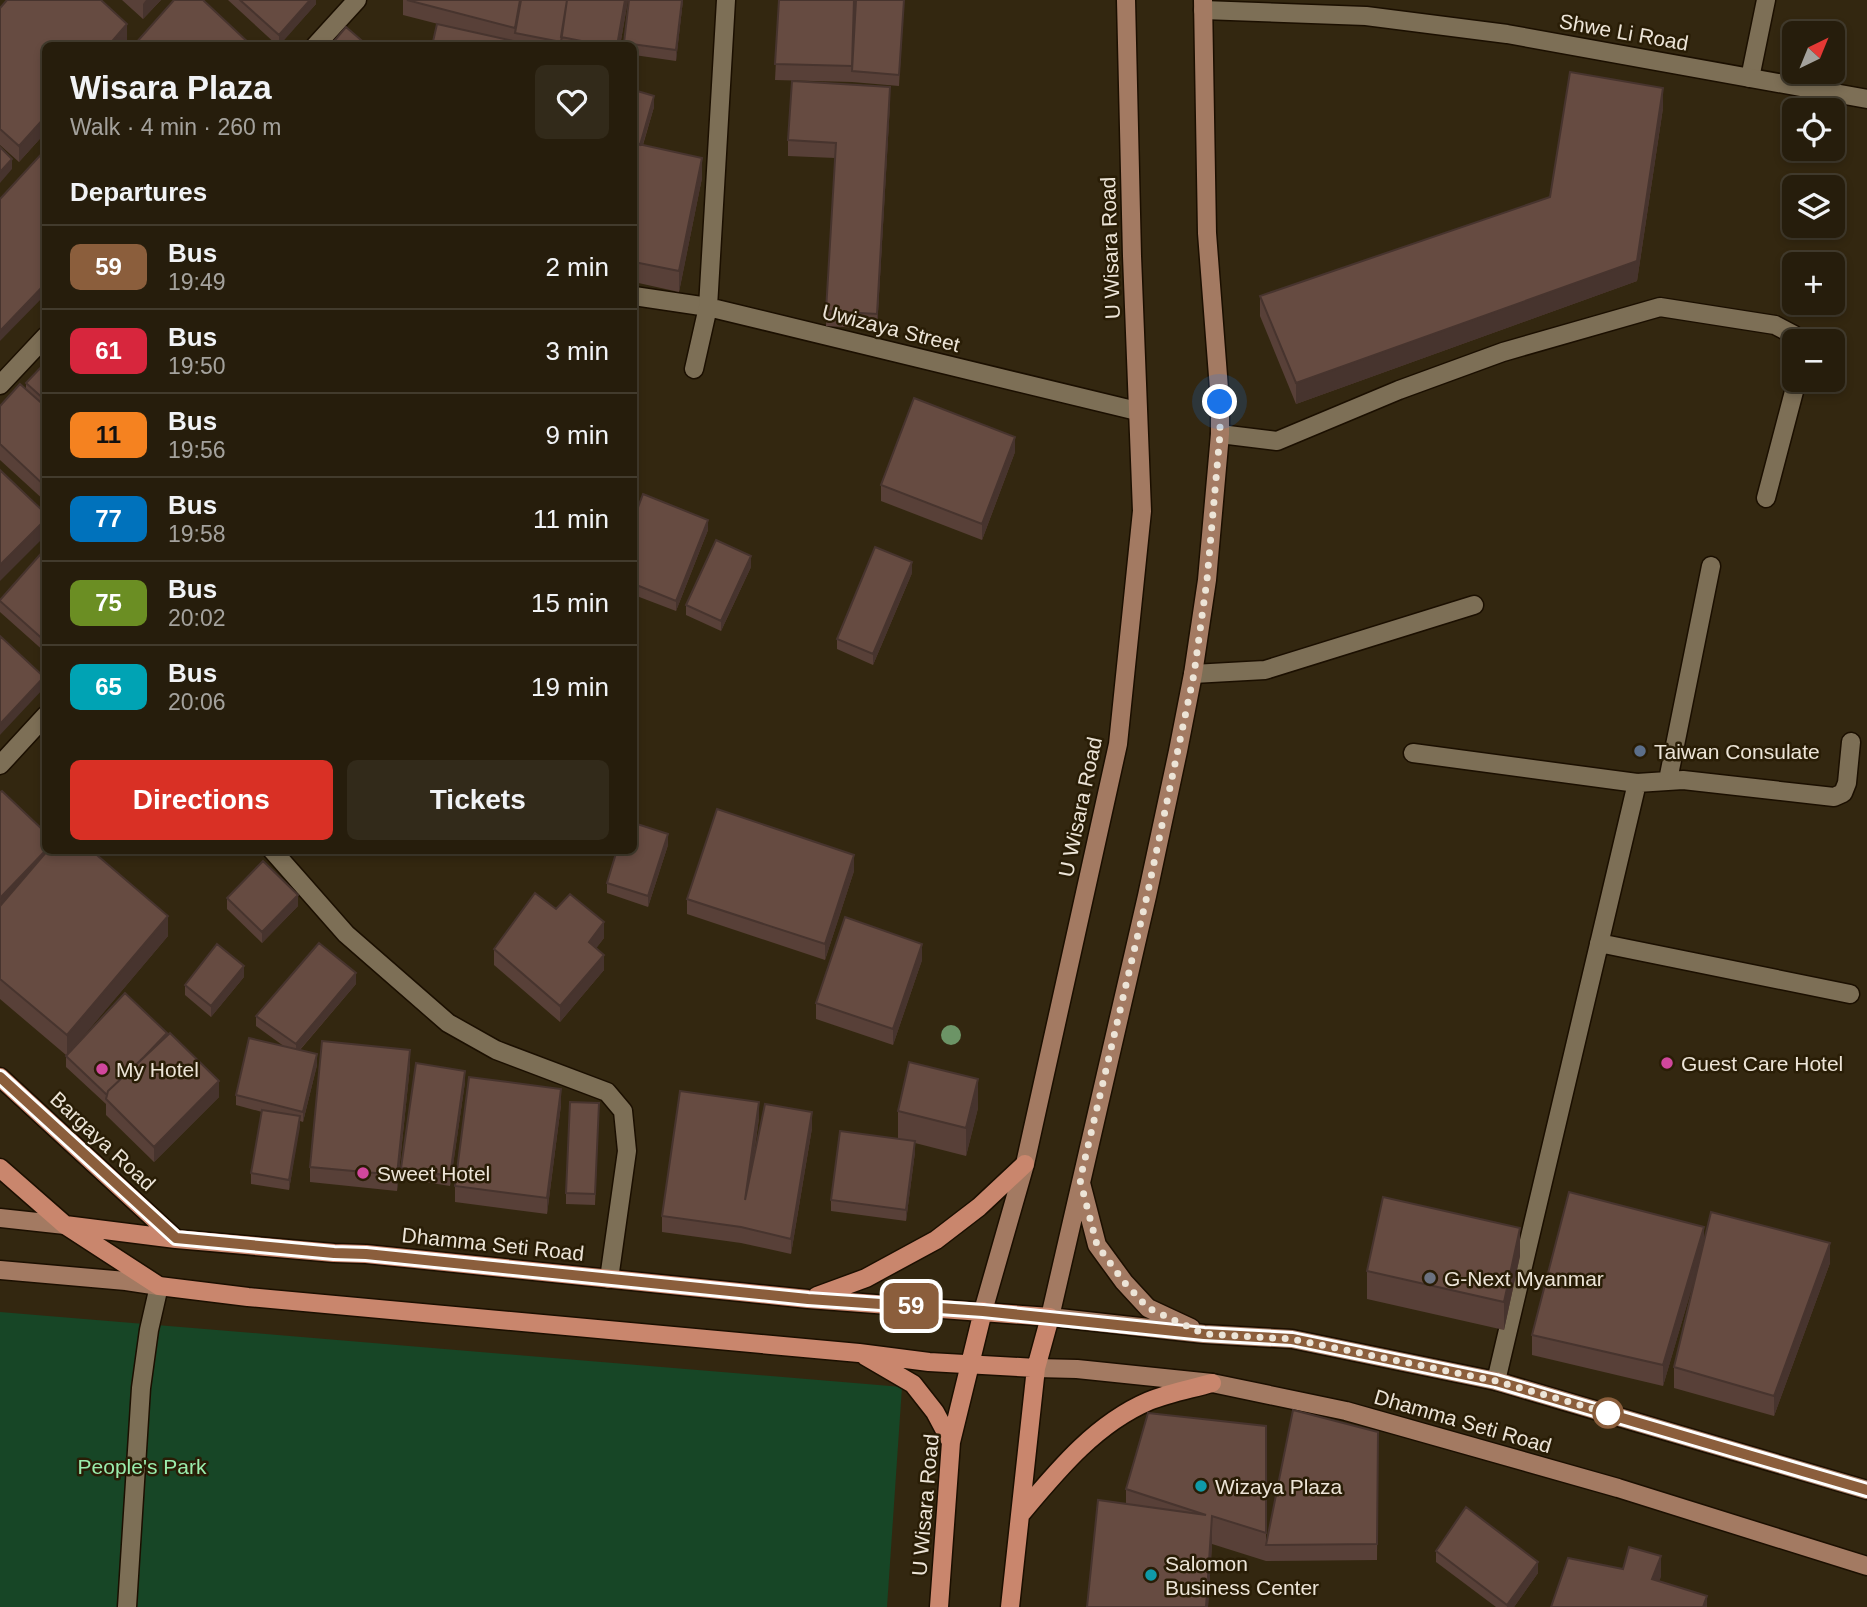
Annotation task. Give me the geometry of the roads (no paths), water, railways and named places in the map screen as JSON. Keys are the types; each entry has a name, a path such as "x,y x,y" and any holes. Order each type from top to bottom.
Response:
{"main road":[{"name":"U Wisara Road","path":"939,1607 951,1442 983,1311 1025,1164 1118,744 1142,511 1126,0"},
{"path":"1010,1607 1036,1368 1147,896 1194,674 1207,580 1220,434 1220,402 1207,233 1203,5"},
{"name":"Bargaya Road","path":"0,1077 176,1238"},
{"path":"808,1299 866,1278 936,1240 979,1207 1025,1164"},
{"path":"0,1168 65,1225 159,1286"},
{"path":"1080,1180 1097,1245 1124,1282 1148,1308 1204,1334"},
{"name":"Dhamma Seti Road","path":"0,1218 176,1238 366,1254 808,1299 983,1311 1204,1334 1292,1339 1496,1381 1867,1490"},
{"path":"0,1270 126,1281 248,1297 859,1353 929,1362 1036,1368"},
{"path":"859,1353 913,1384 935,1412 951,1442"},
{"name":"Dhamma Seti Road","path":"1036,1368 1077,1369 1212,1383 1346,1411 1618,1488 1867,1566"},
{"path":"1020,1515 1061,1466 1123,1414 1151,1400 1212,1383"}],"street":[{"path":"319,42 358,0"},
{"path":"694,369 708,307 726,0"},
{"path":"1750,78 1766,0"},
{"name":"Shwe Li Road","path":"1203,5 1379,18 1507,34 1867,99"},
{"name":"Uwizaya Street","path":"637,296 708,307 1138,411"},
{"path":"1220,434 1276,441 1399,390 1503,352 1660,307 1776,325 1783,329"},
{"path":"0,385 42,340"},
{"path":"1766,498 1794,392"},
{"path":"1668,780 1711,566"},
{"path":"1194,674 1265,670 1474,605"},
{"path":"0,765 42,719"},
{"path":"1413,753 1637,783 1683,779 1834,797 1843,793 1847,783 1851,743"},
{"path":"1496,1381 1637,783"},
{"path":"276,854 346,934 448,1023 496,1050 607,1092 623,1111 627,1151 609,1279"},
{"path":"1599,943 1850,994"},
{"path":"127,1607 141,1388 149,1330 159,1286"}],"place":[{"name":"Taiwan Consulate","path":"1640,751"},
{"name":"Guest Care Hotel","path":"1667,1063"},
{"name":"My Hotel","path":"102,1069"},
{"name":"Sweet Hotel","path":"363,1173"},
{"name":"G-Next Myanmar","path":"1430,1278"},
{"name":"Wizaya Plaza","path":"1201,1486"},
{"name":"Salomon Business Center","path":"1151,1575"}],"park label":[{"name":"People's Park","path":"142,1466"}]}
